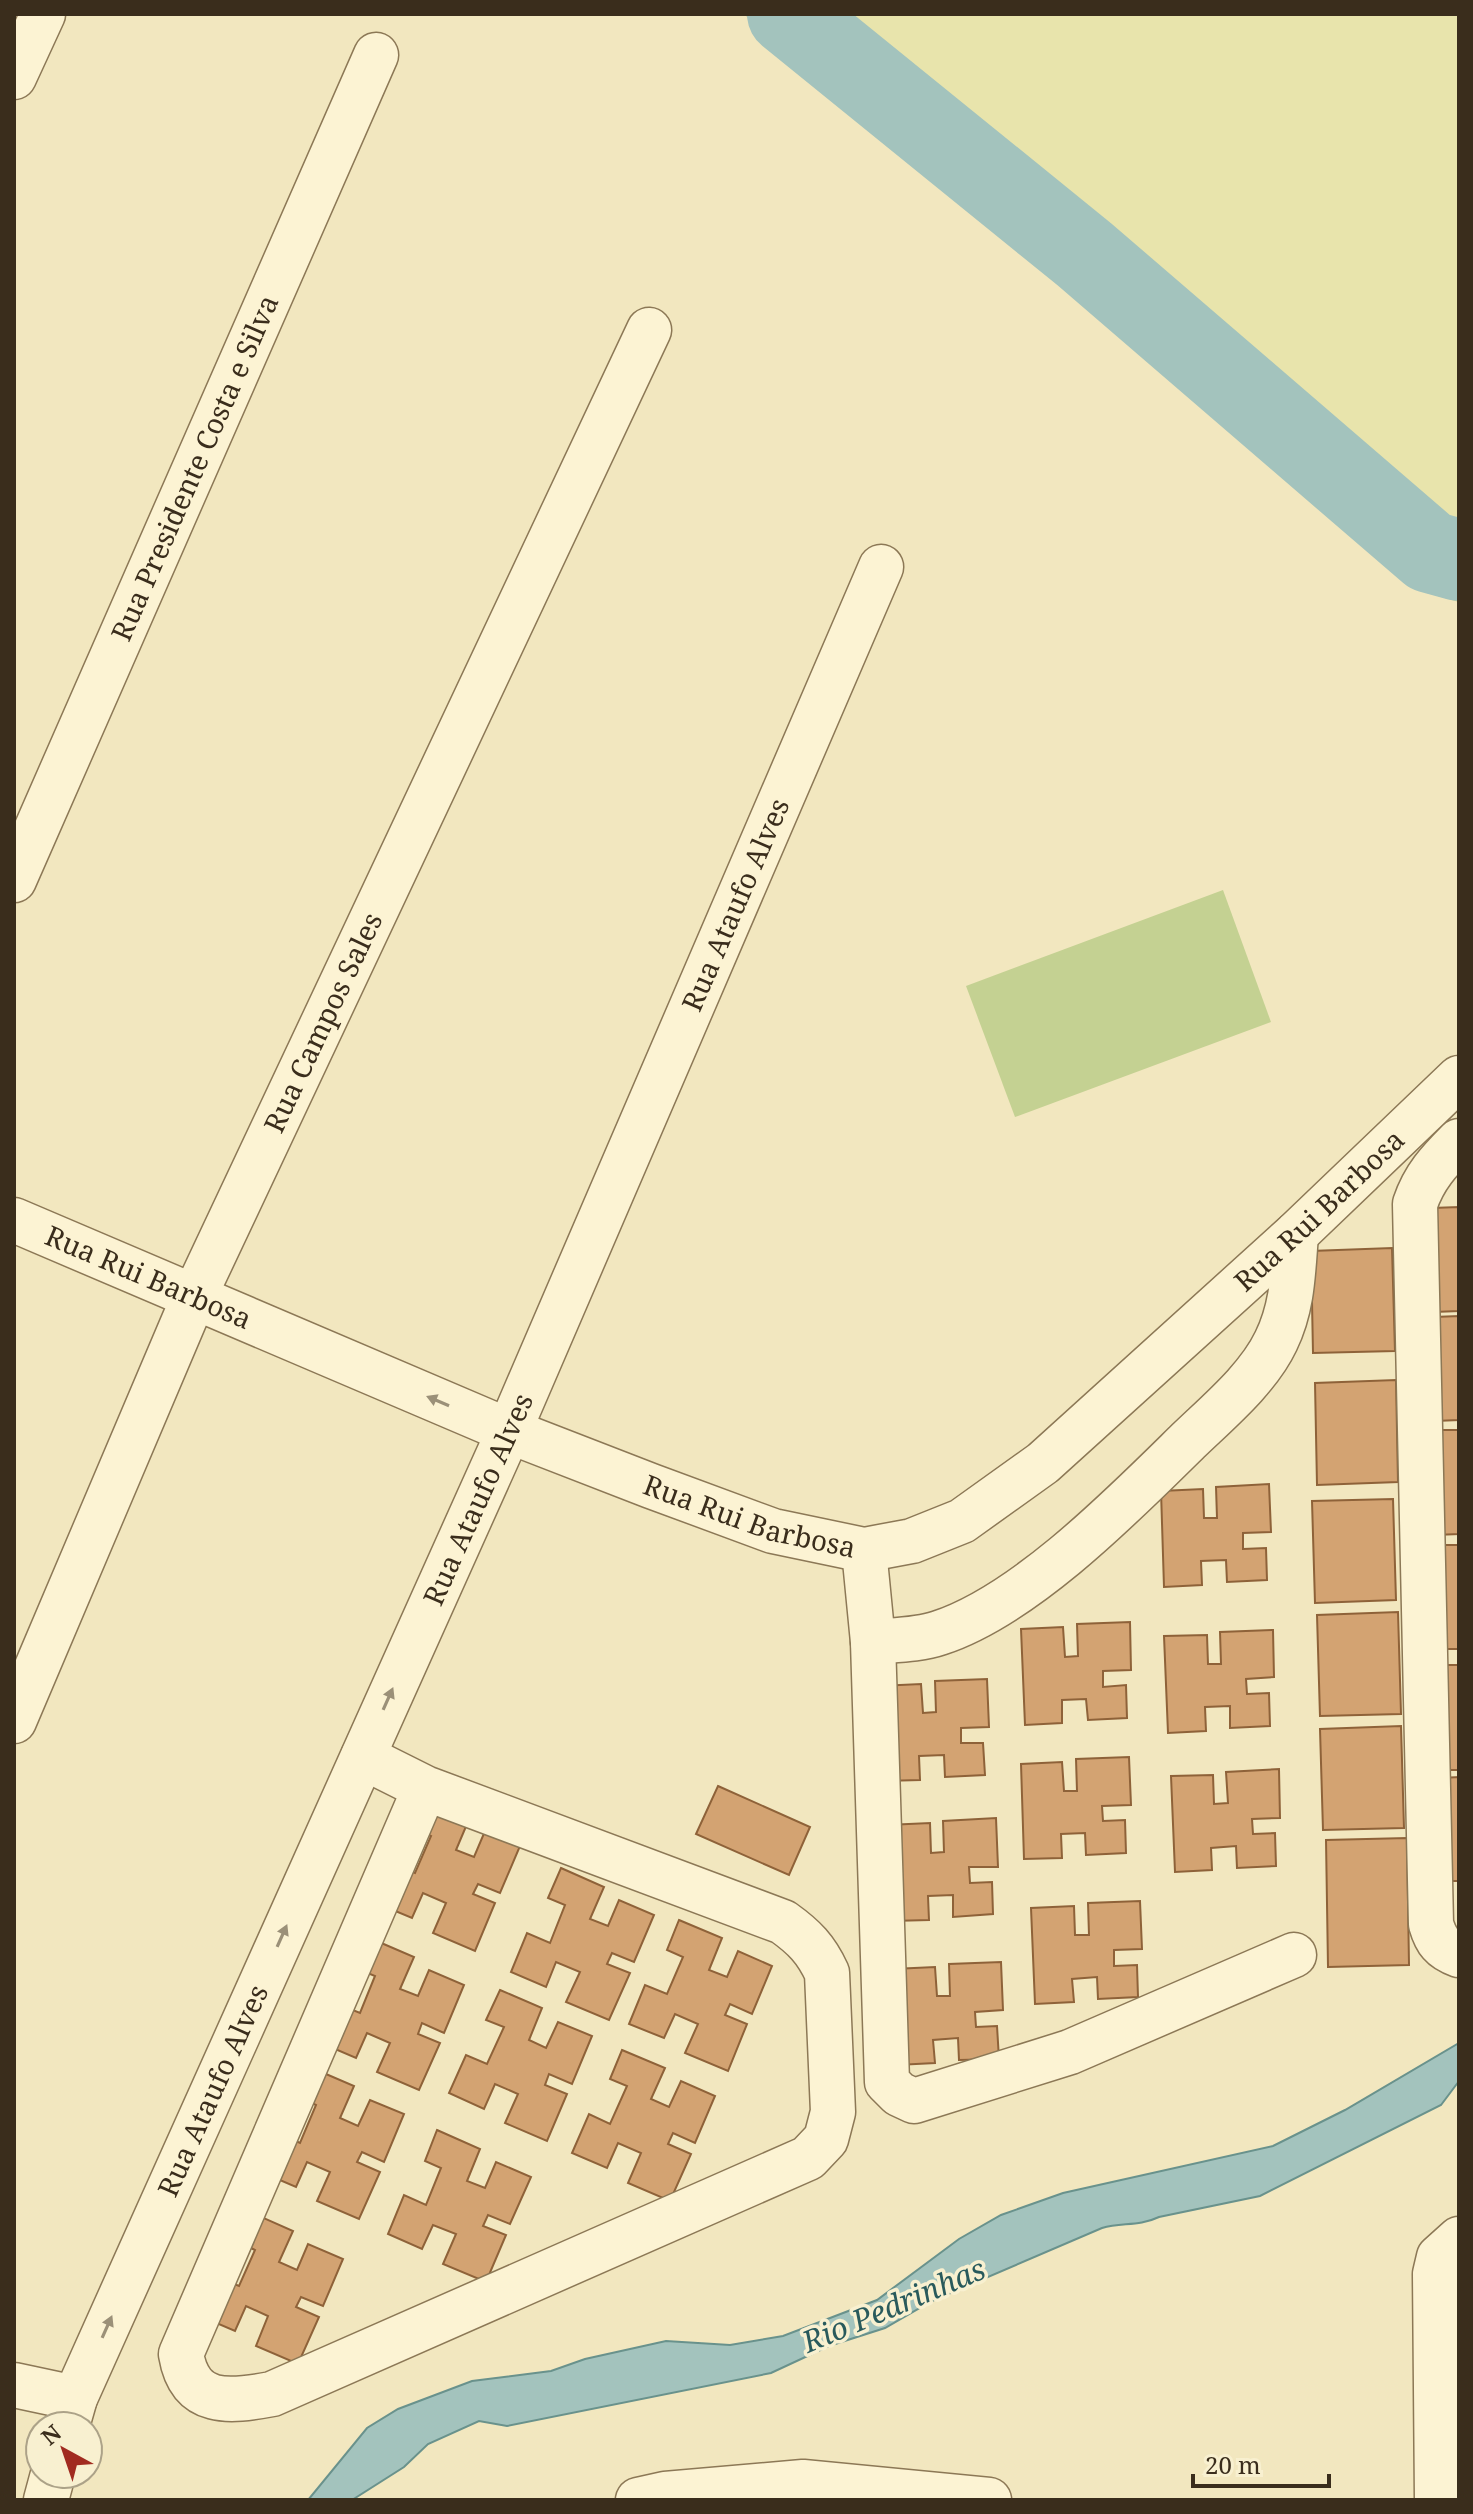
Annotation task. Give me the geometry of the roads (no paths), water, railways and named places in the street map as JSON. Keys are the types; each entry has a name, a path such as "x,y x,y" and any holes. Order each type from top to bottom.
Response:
{"street":[{"path":"14,77 43,14"},
{"name":"Rua Presidente Costa e Silva","path":"14,880 376,55"},
{"name":"Rua Campos Sales","path":"14,1721 194,1297 649,330"},
{"name":"Rua Ataufo Alves","path":"72,2410 509,1431 881,567"},
{"name":"Rua Rui Barbosa","path":"14,1220 509,1431 773,1531 864,1550 912,1541 962,1521 1043,1463 1296,1234 1459,1078"},
{"path":"1459,1141 1422,1183 1415,1204 1431,1924 1435,1938 1446,1950 1459,1955"},
{"path":"873,1642 939,1634 1001,1602 1065,1556 1136,1493 1234,1397 1275,1344 1291,1303 1296,1234"},
{"path":"864,1550 873,1642 887,2082 899,2094 914,2101 1070,2052 1294,1955"},
{"path":"363,1757 425,1788 783,1922 805,1937 818,1953 827,1973 833,2112 826,2139 808,2158 272,2394 242,2399 216,2398 193,2388 184,2372 181,2354 425,1788"},
{"path":"1437,2500 1435,2274 1439,2257 1454,2241"},
{"path":"14,2385 67,2410"},
{"path":"638,2500 665,2494 803,2482 989,2500"}],"water":[{"name":"Rio Pedrinhas","path":"1459,2043 1459,2081 1441,2105 1260,2196 1144,2222 1102,2228 932,2301 885,2328 829,2346 771,2373 507,2426 479,2421 428,2444 404,2467 352,2500 308,2500 367,2428 398,2409 472,2381 551,2371 585,2359 666,2341 730,2345 783,2336 877,2300 959,2239 1001,2215 1063,2193 1273,2146 1345,2110"}],"waterway":[{"path":"788,14 1084,254 1430,552 1459,560"}]}
